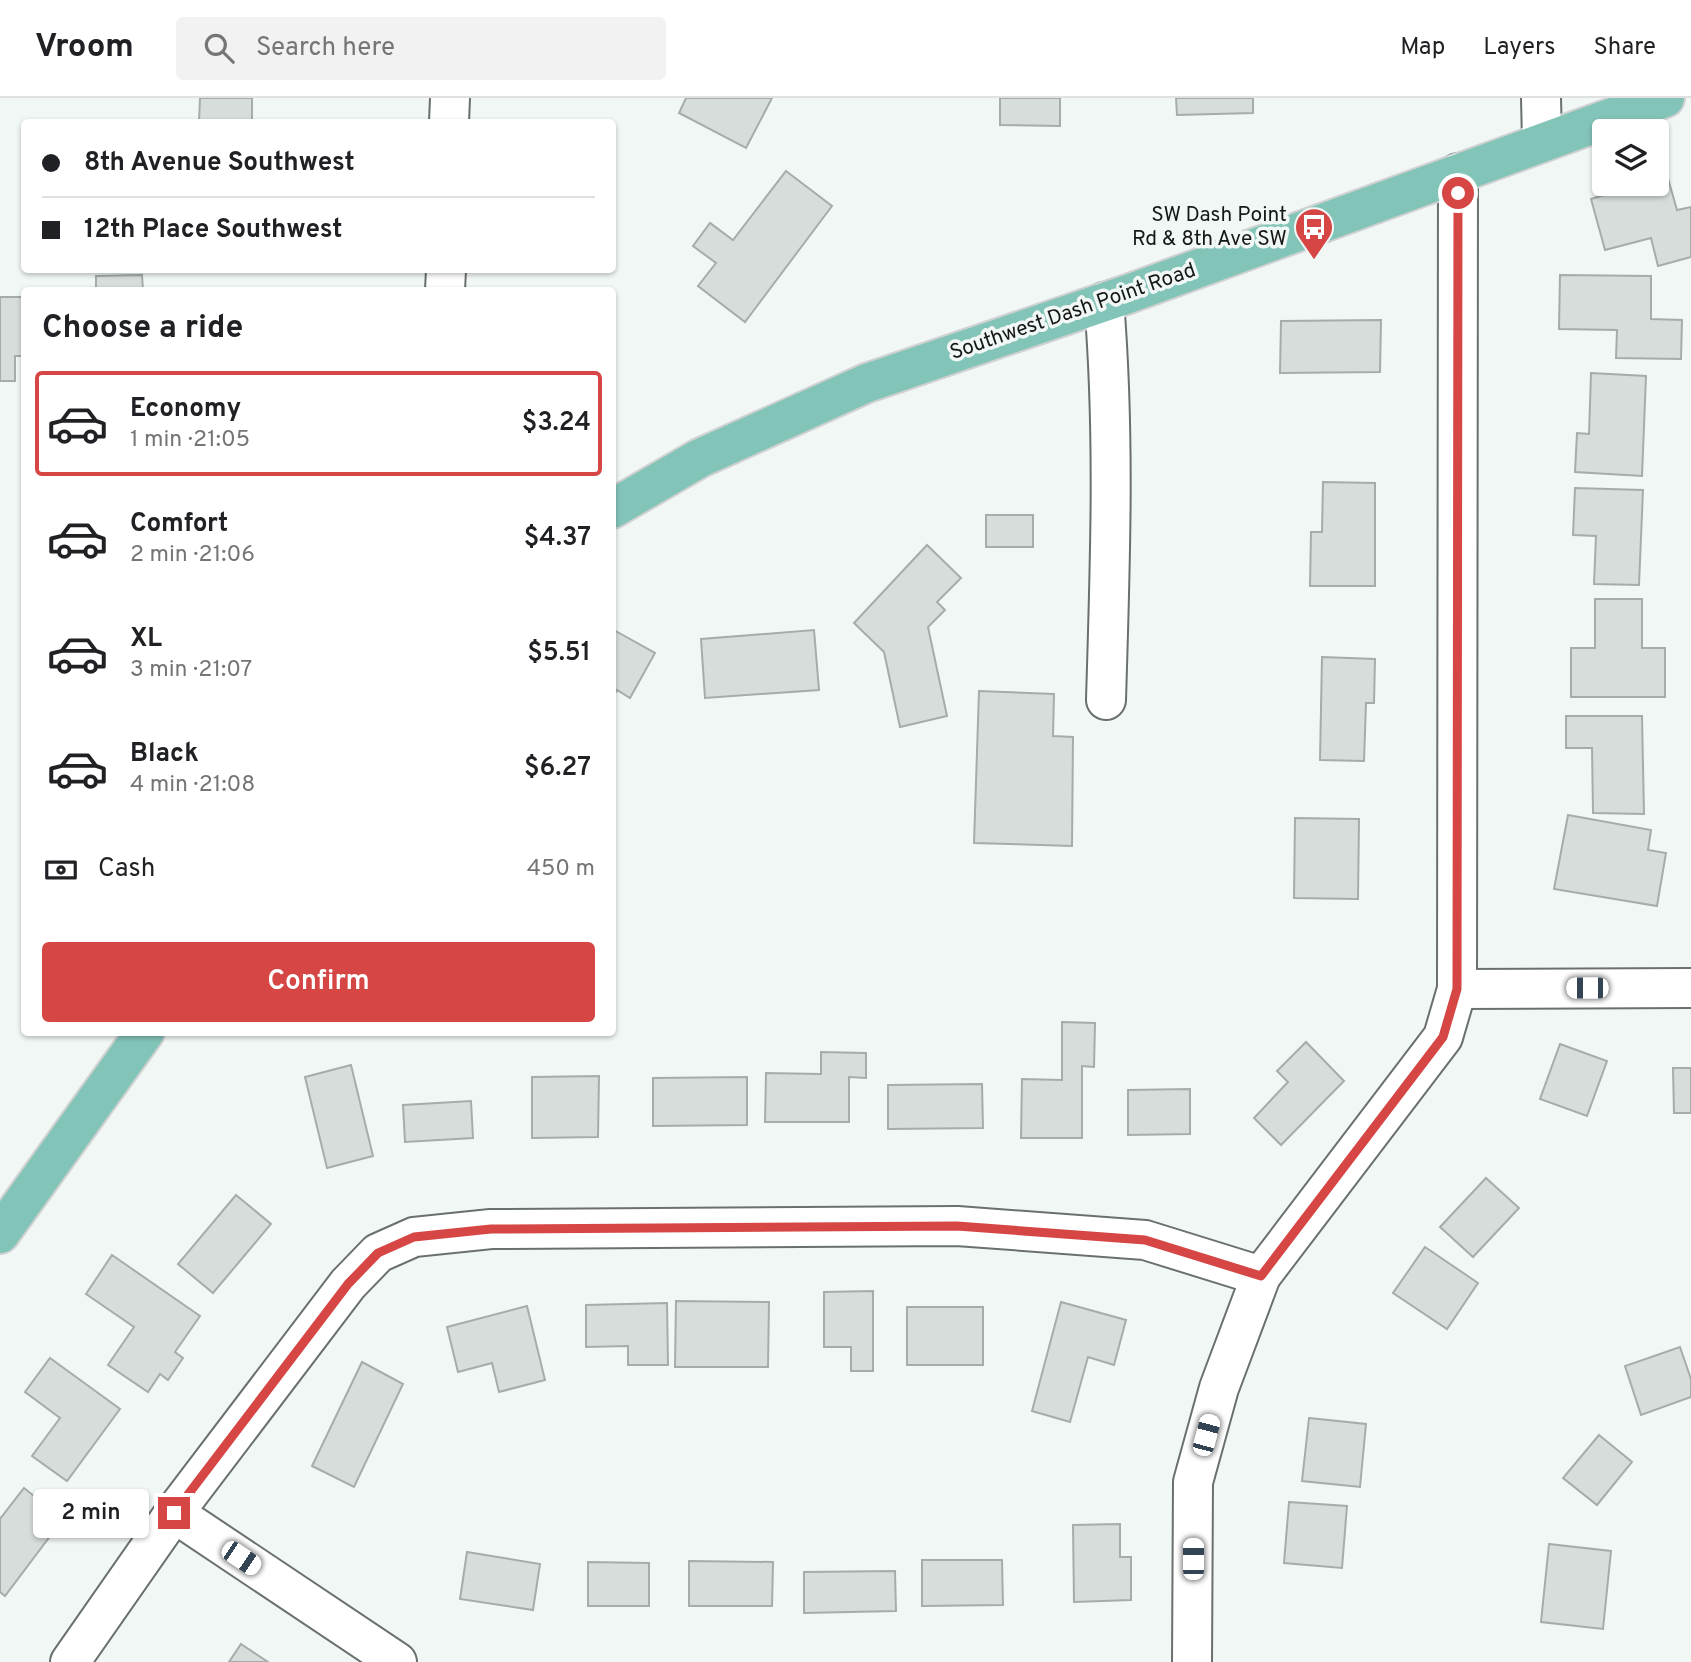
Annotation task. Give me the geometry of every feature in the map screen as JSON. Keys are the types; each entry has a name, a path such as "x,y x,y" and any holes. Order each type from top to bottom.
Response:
{"main road":[{"name":"Southwest Dash Point Road","path":"616,507 700,458 867,383 1104,302 1665,98"},
{"path":"0,1234 142,1036"}],"street":[{"path":"449,119 450,98"},
{"path":"1541,98 1542,141"},
{"path":"1192,1662 1194,1482 1219,1388 1261,1276 1443,1037 1457,989 1458,173"},
{"path":"1104,302 1110,430 1106,700"},
{"path":"1457,989 1691,988"},
{"path":"70,1662 174,1513 348,1284 378,1253 414,1237 491,1229 957,1226 1145,1240 1261,1276"},
{"path":"174,1513 397,1662"}],"building":[{"path":"200,98 252,98 252,119 199,119"},
{"path":"686,98 772,98 746,148 679,113"},
{"path":"1000,98 1060,98 1060,126 1000,125"},
{"path":"1176,98 1253,98 1253,113 1177,115"},
{"path":"786,171 832,206 745,322 698,286 716,263 693,246 710,223 733,240"},
{"path":"1669,182 1677,210 1691,207 1691,257 1658,266 1651,238 1605,250 1591,199 1601,196 1669,196"},
{"path":"142,275 143,287 96,287 96,276"},
{"path":"1560,275 1651,276 1651,319 1682,320 1681,359 1616,358 1617,330 1559,329"},
{"path":"0,297 21,297 21,356 15,356 15,381 0,381"},
{"path":"1381,320 1380,372 1280,373 1281,321"},
{"path":"1591,373 1646,376 1642,476 1575,472 1577,433 1589,434"},
{"path":"1323,482 1375,483 1375,586 1310,586 1311,532 1322,532"},
{"path":"1575,488 1643,490 1639,585 1594,584 1596,536 1573,535"},
{"path":"986,515 1033,515 1033,547 986,547"},
{"path":"927,545 961,578 937,602 945,610 928,627 947,716 900,727 884,652 854,623"},
{"path":"1595,599 1642,599 1642,648 1665,648 1665,697 1571,697 1571,648 1595,648"},
{"path":"814,630 819,690 705,698 701,639"},
{"path":"616,631 655,653 630,698 617,690"},
{"path":"1322,657 1375,659 1374,703 1366,703 1364,761 1320,760"},
{"path":"979,691 1054,694 1053,736 1073,737 1072,846 974,843"},
{"path":"1566,716 1642,716 1644,814 1593,813 1592,748 1566,748"},
{"path":"1568,815 1651,830 1648,850 1666,853 1657,906 1554,889"},
{"path":"1295,818 1359,819 1358,899 1294,898"},
{"path":"1062,1022 1095,1023 1094,1067 1082,1066 1082,1138 1021,1138 1022,1079 1062,1080"},
{"path":"1306,1042 1344,1081 1281,1145 1254,1118 1288,1082 1277,1071"},
{"path":"1560,1044 1607,1061 1587,1116 1540,1099"},
{"path":"821,1052 866,1053 866,1078 849,1077 849,1122 765,1122 766,1073 821,1074"},
{"path":"351,1065 373,1156 327,1168 305,1077"},
{"path":"1673,1068 1691,1068 1691,1113 1674,1113"},
{"path":"599,1076 598,1137 532,1138 532,1077"},
{"path":"747,1077 747,1125 653,1126 653,1078"},
{"path":"982,1084 983,1128 888,1129 888,1085"},
{"path":"1190,1089 1190,1134 1128,1135 1128,1090"},
{"path":"471,1101 473,1138 405,1142 403,1105"},
{"path":"1486,1178 1519,1208 1473,1257 1440,1227"},
{"path":"236,1195 271,1224 213,1293 178,1264"},
{"path":"1425,1247 1478,1283 1447,1329 1393,1293"},
{"path":"112,1255 200,1316 175,1352 183,1358 168,1380 160,1374 148,1392 108,1365 134,1327 86,1294"},
{"path":"873,1291 873,1371 851,1371 851,1347 824,1347 824,1292"},
{"path":"676,1301 769,1302 768,1367 675,1367"},
{"path":"1061,1302 1126,1320 1114,1365 1088,1357 1070,1422 1032,1411"},
{"path":"667,1303 668,1365 628,1365 628,1346 586,1347 586,1305"},
{"path":"527,1306 545,1380 499,1392 492,1363 458,1372 447,1327"},
{"path":"907,1307 983,1307 983,1365 907,1365"},
{"path":"1680,1347 1691,1379 1691,1397 1641,1415 1625,1366"},
{"path":"50,1358 120,1409 67,1481 32,1456 60,1418 25,1392"},
{"path":"362,1362 403,1384 354,1487 312,1466"},
{"path":"1309,1418 1366,1424 1360,1487 1302,1481"},
{"path":"1599,1435 1632,1462 1597,1505 1563,1478"},
{"path":"24,1488 63,1519 5,1596 0,1592 0,1519"},
{"path":"1289,1502 1347,1506 1342,1568 1284,1563"},
{"path":"1120,1524 1120,1557 1131,1557 1131,1600 1074,1602 1073,1525"},
{"path":"1549,1544 1611,1551 1603,1629 1541,1622"},
{"path":"467,1552 540,1564 533,1610 460,1599"},
{"path":"922,1560 1002,1560 1003,1605 922,1606"},
{"path":"689,1561 773,1562 772,1606 689,1606"},
{"path":"588,1562 649,1563 649,1606 588,1606"},
{"path":"895,1571 896,1611 804,1613 804,1572"},
{"path":"241,1644 268,1662 229,1662"}],"place":[{"name":"SW Dash Point Rd & 8th Ave SW","path":"1314,261"}],"route":[{"path":"174,1513 348,1284 378,1253 414,1237 491,1229 957,1226 1145,1240 1261,1276 1443,1037 1457,989 1458,193"}]}
